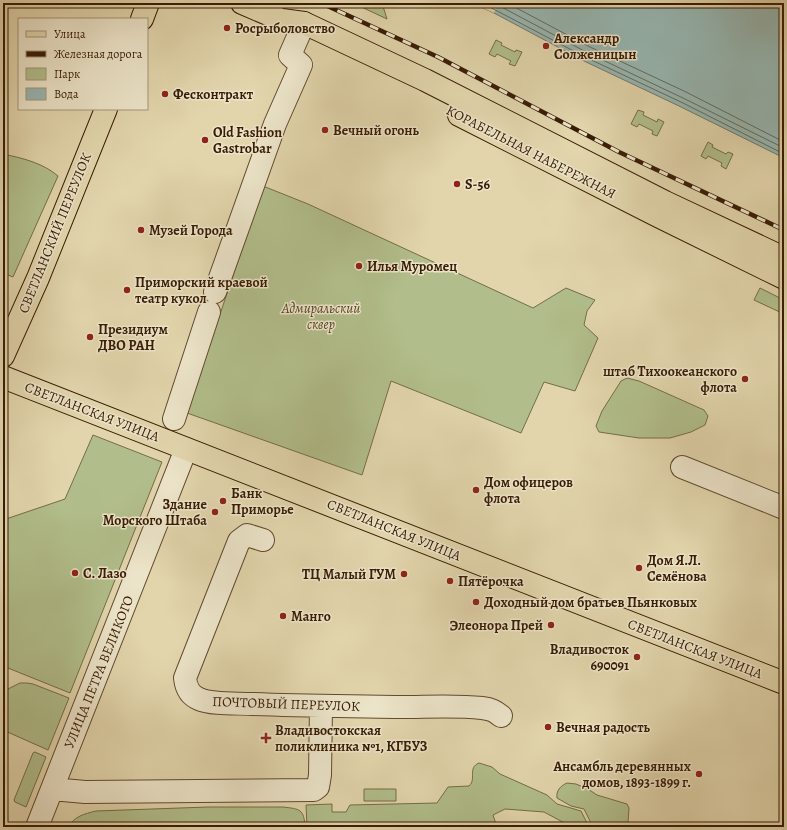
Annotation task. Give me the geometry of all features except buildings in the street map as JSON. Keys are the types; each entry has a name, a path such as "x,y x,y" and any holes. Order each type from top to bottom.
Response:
{"main road":[{"path":"142,18 148,3"},
{"name":"КОРАБЕЛЬНАЯ НАБЕРЕЖНАЯ","path":"242,3 425,80 665,202 784,258"},
{"name":"КОРАБЕЛЬНАЯ НАБЕРЕЖНАЯ","path":"301,29 418,94 658,216 784,278"},
{"name":"СВЕТЛАНСКИЙ ПЕРЕУЛОК","path":"3,356 38,278 106,110"},
{"name":"СВЕТЛАНСКАЯ УЛИЦА","path":"3,377 784,683"}],"street":[{"path":"174,419 212,302 275,124 301,65 290,55 301,29"},
{"name":"УЛИЦА ПЕТРА ВЕЛИКОГО","path":"37,827 186,449"},
{"path":"682,467 784,508"},
{"name":"ПОЧТОВЫЙ ПЕРЕУЛОК","path":"263,540 247,535 239,541 185,678 187,690 198,699 207,702 321,706 445,706 482,708 494,710 501,716"},
{"path":"52,789 78,792 314,790 318,787 319,782 321,706"}],"green space":[{"path":"353,3 382,3 387,19"},
{"path":"496,40 502,43 501,45 515,52 516,50 522,52 515,66 509,64 511,61 497,54 495,57 489,54"},
{"path":"638,110 644,112 643,115 657,122 658,119 664,122 657,136 652,134 653,131 639,124 637,127 631,124"},
{"path":"708,142 713,145 712,147 726,154 728,152 733,154 726,169 721,166 722,163 708,156 706,159 701,156"},
{"path":"3,154 39,164 58,176 13,277 3,273"},
{"name":"Адмиральский сквер","path":"263,186 308,204 533,308 566,288 595,300 587,311 584,325 598,338 575,391 544,382 521,433 391,381 362,475 187,413"},
{"path":"760,288 784,300 784,314 754,300"},
{"path":"627,378 639,381 704,410 708,416 705,425 691,432 670,438 639,438 599,432 596,426 602,411 621,381"},
{"path":"93,435 162,462 70,693 3,666 3,520 65,499"},
{"path":"20,683 33,684 69,698 48,750 3,730 3,695 8,689"},
{"path":"35,752 46,757 26,807 15,802 14,800 33,753"},
{"path":"479,763 492,767 500,774 547,795 557,804 581,811 589,827 572,827 544,812 505,809 493,815 497,827 307,827 306,805 332,804 332,812 346,812 350,805 437,803 448,787 469,786 472,780 475,765"},
{"path":"567,783 576,784 597,795 627,804 629,808 628,823 634,827 593,827 584,809 571,806 557,798 559,789"},
{"path":"364,789 396,789 396,801 364,801"},
{"path":"208,807 293,808 302,813 305,827 276,827 272,825 235,827 68,827 77,818 84,814 96,811"}],"water":[{"path":"472,3 784,3 784,158 584,61 494,13"}],"pier":[{"path":"486,3 499,3 494,13 483,8"}],"railway":[{"path":"321,3 438,57 619,152 784,230"}],"place":[{"name":"Росрыболовство","path":"227,28"},
{"name":"Александр Солженицын","path":"546,46"},
{"name":"Фесконтракт","path":"165,94"},
{"name":"Вечный огонь","path":"325,130"},
{"name":"Old Fashion Gastrobar","path":"205,140"},
{"name":"S-56","path":"457,184"},
{"name":"Музей Города","path":"141,230"},
{"name":"Илья Муромец","path":"359,266"},
{"name":"Приморский краевой театр кукол","path":"127,290"},
{"name":"Президиум ДВО РАН","path":"90,337"},
{"name":"штаб Тихоокеанского флота","path":"745,379"},
{"name":"Дом офицеров флота","path":"476,490"},
{"name":"Банк Приморье","path":"223,501"},
{"name":"Здание Морского Штаба","path":"215,512"},
{"name":"Дом Я.Л. Семёнова","path":"639,568"},
{"name":"С. Лазо","path":"75,573"},
{"name":"ТЦ Малый ГУМ","path":"404,574"},
{"name":"Пятёрочка","path":"450,581"},
{"name":"Доходный дом братьев Пьянковых","path":"476,602"},
{"name":"Манго","path":"283,616"},
{"name":"Элеонора Прей","path":"551,625"},
{"name":"Владивосток 690091","path":"637,657"},
{"name":"Вечная радость","path":"548,727"},
{"name":"Владивостокская поликлиника №1, КГБУЗ","path":"266,738"},
{"name":"Ансамбль деревянных домов, 1893-1899 г.","path":"699,774"}]}
